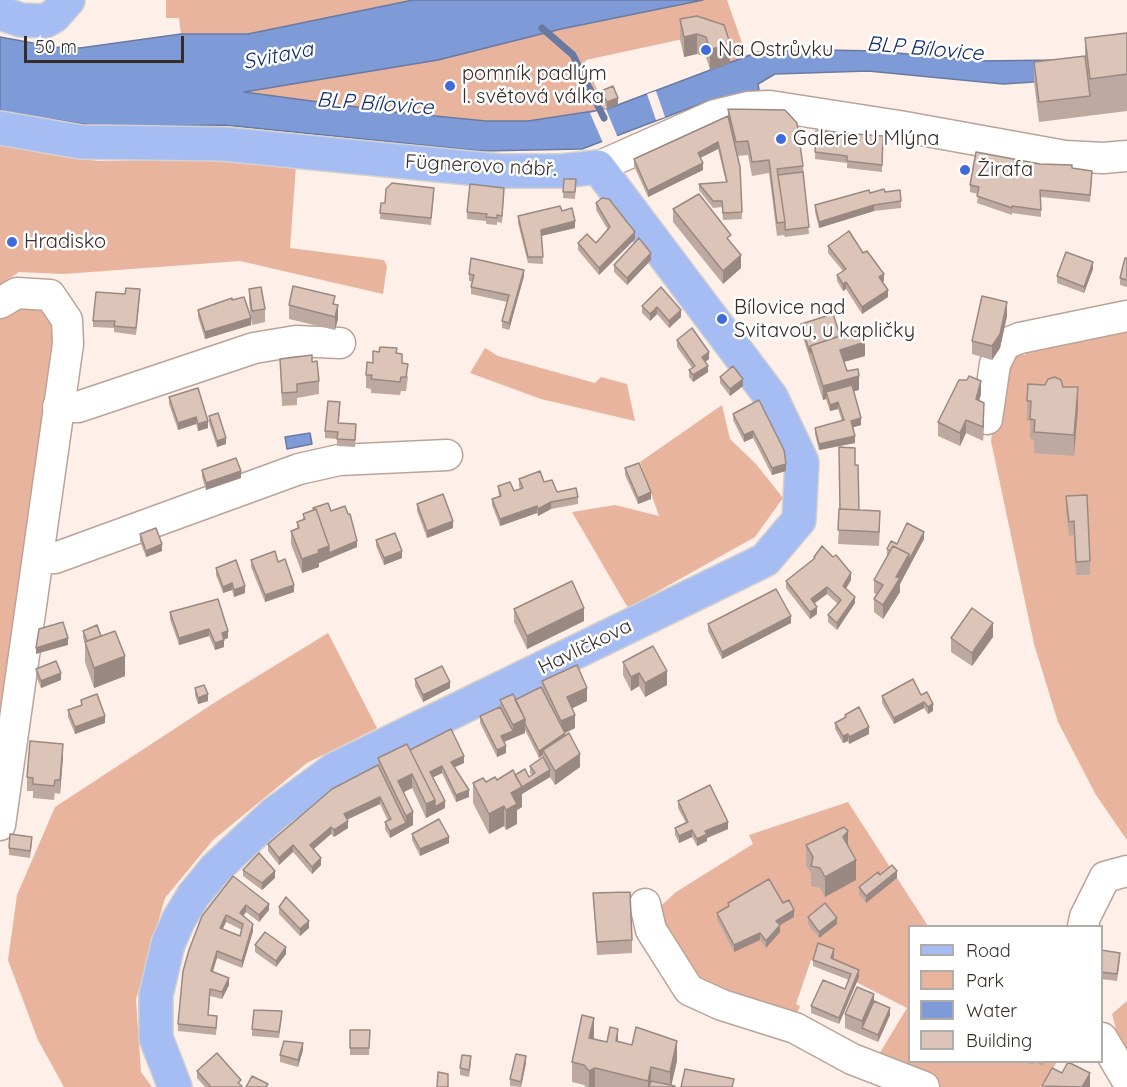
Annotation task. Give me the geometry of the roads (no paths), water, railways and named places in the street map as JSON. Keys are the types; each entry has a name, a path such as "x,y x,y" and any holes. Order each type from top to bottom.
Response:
{"main road":[{"path":"0,12 23,7 37,0"},
{"path":"0,12 21,20 45,21 54,16 68,0"},
{"name":"Fügnerovo nábř.","path":"0,128 81,142 223,144 500,171 561,171 598,167"},
{"name":"Havlíčkova","path":"175,1087 156,1038 156,995 168,944 193,896 241,844 299,794 335,769 765,560 799,520 802,462 771,398 598,167"}],"street":[{"name":"Fügnerovo nábř.","path":"598,167 716,115 748,107 770,106 1065,156 1103,158 1127,156"},
{"path":"0,303 17,293 33,292 50,295 59,305 67,320 68,344 0,825"},
{"path":"987,419 994,364 1005,344 1020,338 1127,316"},
{"path":"58,407 78,407 254,348 296,341 340,343"},
{"path":"38,559 55,558 298,469 339,460 447,455"},
{"path":"1083,925 1085,917 1105,877 1127,871"},
{"path":"645,904 651,930 690,990 722,1005 795,1028 852,1059 924,1087"},
{"path":"1103,1041 1127,1080"}],"water":[{"name":"Svitava","path":"413,0 703,0 561,29 438,60 244,92 394,112 486,121 528,121 607,109 758,52 877,51 979,61 1061,60 1034,82 1003,84 868,71 775,74 758,84 759,90 708,101 582,149 481,151 225,125 101,127 0,111 0,37 55,47 80,48 181,34 248,34"},
{"path":"310,433 312,444 287,449 285,437"}],"waterway":[{"path":"542,28 573,55 604,118"}],"place":[{"name":"Na Ostrůvku","path":"706,50"},
{"name":"pomník padlým I. světová válka","path":"450,86"},
{"name":"Galerie U Mlýna","path":"781,139"},
{"name":"Žirafa","path":"965,170"},
{"name":"Hradisko","path":"12,242"},
{"name":"Bílovice nad Svitavou, u kapličky","path":"722,319"}],"water label":[{"name":"BLP Bílovice","path":"925,49"},
{"name":"BLP Bílovice","path":"375,104"}]}
